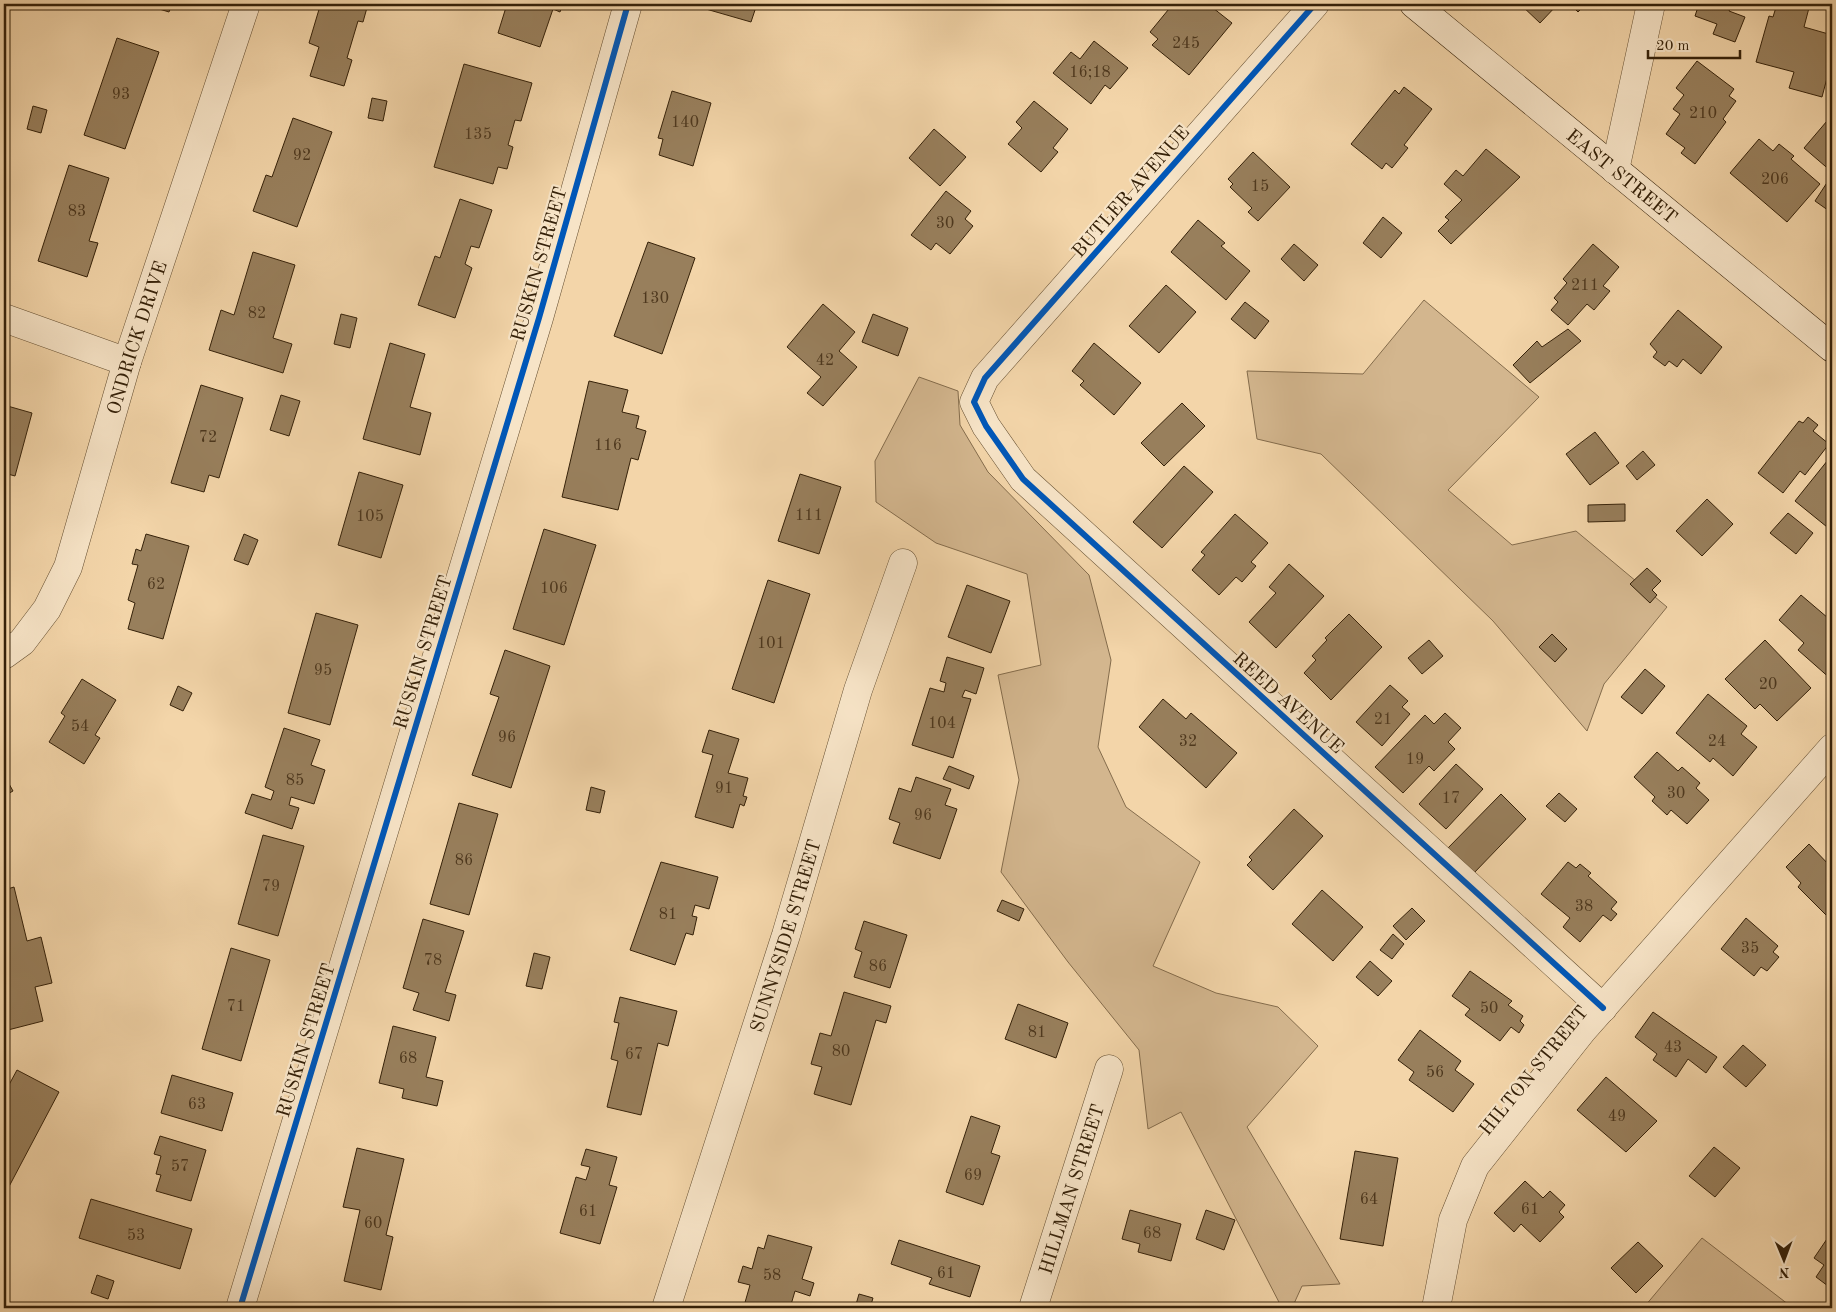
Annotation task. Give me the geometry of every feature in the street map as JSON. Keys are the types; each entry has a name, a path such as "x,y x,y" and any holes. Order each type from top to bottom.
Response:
{"street":[{"name":"ONDRICK DRIVE","path":"4,655 22,642 47,609 68,567 127,362 246,4"},
{"name":"RUSKIN STREET","path":"240,1308 539,318 628,4"},
{"name":"BUTLER AVENUE","path":"974,402 985,378 1316,4"},
{"name":"EAST STREET","path":"1414,4 1832,348"},
{"path":"1616,170 1652,4"},
{"path":"4,318 127,362"},
{"name":"REED AVENUE","path":"974,402 986,426 1023,479 1603,1008"},
{"name":"SUNNYSIDE STREET","path":"666,1308 786,935 858,690 903,563"},
{"name":"HILTON STREET","path":"1436,1308 1453,1220 1475,1166 1582,1032 1832,748"},
{"name":"HILLMAN STREET","path":"1033,1308 1109,1069"}],"shaded area":[{"path":"1424,300 1539,397 1448,490 1512,545 1576,531 1667,607 1604,684 1587,731 1493,621 1321,454 1257,439 1247,371 1363,374"},
{"path":"919,377 958,391 960,425 988,472 1089,575 1111,660 1098,747 1126,807 1200,862 1153,966 1216,993 1278,1007 1318,1046 1247,1127 1340,1284 1302,1286 1292,1308 1282,1308 1181,1112 1148,1129 1139,1050 1068,962 1001,872 1019,780 998,675 1041,665 1027,574 936,543 876,502 875,461"},
{"path":"1702,1238 1793,1308 1627,1308 1645,1306"}],"building":[{"path":"143,4 172,4 169,12"},
{"path":"325,4 368,4 363,22 358,21 347,58 352,60 344,86 310,76 319,47 309,43 320,6 324,7"},
{"path":"507,4 563,4 560,12 553,9 540,47 498,33"},
{"path":"700,4 757,4 751,22 699,7"},
{"path":"1173,4 1208,4 1232,23 1189,75 1152,45 1158,39 1150,32"},
{"path":"1520,4 1558,4 1540,23"},
{"path":"1570,4 1586,4 1578,12"},
{"path":"1699,4 1732,4 1729,11 1745,17 1735,42 1713,34 1717,24 1695,16"},
{"path":"1777,4 1810,4 1804,27 1832,35 1832,59 1822,97 1789,88 1794,72 1756,62 1769,16 1773,17"},
{"path":"117,38 159,52 125,149 84,135"},
{"path":"1094,41 1128,68 1110,89 1105,85 1091,104 1053,73 1071,52 1080,59"},
{"path":"1697,61 1734,89 1729,96 1736,101 1723,119 1726,122 1695,164 1681,153 1685,148 1666,134 1680,114 1673,109 1684,95 1676,88"},
{"path":"464,64 532,83 521,121 515,120 508,145 513,147 507,169 498,167 493,184 434,167"},
{"path":"1404,87 1432,109 1404,145 1408,148 1392,168 1386,163 1382,169 1351,144 1395,90 1399,94"},
{"path":"672,91 711,103 693,166 659,155 663,139 658,138"},
{"path":"372,98 387,101 383,121 368,118"},
{"path":"1034,101 1068,129 1053,148 1058,152 1041,172 1008,144 1022,128 1016,122"},
{"path":"33,106 47,110 41,133 27,129"},
{"path":"293,118 332,132 297,227 253,211 266,175 272,177"},
{"path":"1827,121 1832,127 1832,172 1804,148"},
{"path":"934,129 966,157 940,186 909,158"},
{"path":"1759,139 1773,151 1779,144 1794,156 1791,159 1820,184 1787,222 1730,173"},
{"path":"1486,149 1520,177 1451,244 1438,231 1449,220 1445,217 1462,200 1444,184 1456,170 1463,176"},
{"path":"1253,152 1290,187 1258,221 1248,212 1252,208 1230,187 1233,184 1228,179"},
{"path":"69,165 109,178 89,241 98,243 87,277 38,261"},
{"path":"1832,175 1832,213 1815,201"},
{"path":"946,191 971,211 965,219 973,226 950,254 936,243 931,250 911,235"},
{"path":"460,199 492,210 479,248 471,246 465,264 472,268 455,318 418,305 435,256 440,258"},
{"path":"1383,217 1402,233 1381,258 1363,243"},
{"path":"1198,220 1225,243 1221,246 1250,271 1226,300 1171,252"},
{"path":"648,242 695,258 662,354 614,336"},
{"path":"1294,244 1318,265 1304,281 1281,259"},
{"path":"1593,244 1619,267 1603,286 1610,291 1594,310 1587,304 1568,325 1551,310 1558,302 1554,298 1567,283 1563,279"},
{"path":"253,252 295,265 273,338 292,344 283,373 209,350 221,310 234,315"},
{"path":"1166,285 1196,312 1159,353 1129,326"},
{"path":"1245,302 1269,321 1255,339 1231,319"},
{"path":"823,304 855,332 839,351 857,367 823,406 807,393 821,377 787,347"},
{"path":"1678,310 1722,347 1701,374 1683,359 1677,367 1669,361 1665,366 1653,357 1657,352 1650,344"},
{"path":"341,314 357,318 350,348 334,344"},
{"path":"873,314 908,328 898,356 862,342"},
{"path":"1568,329 1581,341 1530,383 1513,365 1537,341 1542,347"},
{"path":"390,343 425,354 410,407 431,413 420,455 363,439"},
{"path":"1094,343 1141,383 1114,415 1080,385 1084,381 1072,371"},
{"path":"589,381 628,390 622,412 639,416 636,428 646,431 638,460 631,458 618,510 562,497"},
{"path":"201,385 243,398 219,478 209,475 204,492 171,483"},
{"path":"281,395 300,401 289,436 270,430"},
{"path":"1182,403 1205,426 1164,466 1141,443"},
{"path":"4,405 32,413 15,476 4,473"},
{"path":"1808,417 1818,425 1813,431 1829,444 1805,475 1800,471 1783,493 1758,473 1799,421 1803,423"},
{"path":"1595,432 1619,463 1590,485 1566,454"},
{"path":"1643,451 1655,465 1637,480 1626,466"},
{"path":"1832,455 1832,531 1795,501"},
{"path":"1184,466 1213,492 1162,548 1133,522"},
{"path":"359,472 403,485 381,558 338,545"},
{"path":"800,474 841,487 819,554 778,541"},
{"path":"1707,499 1733,524 1702,556 1676,531"},
{"path":"1625,504 1625,521 1588,522 1588,505"},
{"path":"1788,513 1813,533 1796,554 1770,533"},
{"path":"1235,514 1268,543 1251,562 1256,566 1242,582 1236,577 1219,595 1192,570 1205,555 1201,552"},
{"path":"544,529 596,545 564,645 513,629"},
{"path":"146,534 189,546 163,639 128,629 135,603 128,600 138,565 132,564 136,549 141,551"},
{"path":"244,534 258,540 248,565 234,560"},
{"path":"1289,564 1324,596 1276,648 1249,622 1276,593 1269,587"},
{"path":"1647,568 1661,581 1652,590 1657,595 1650,603 1630,584"},
{"path":"768,580 810,594 774,703 732,689"},
{"path":"967,585 1010,601 991,653 948,637"},
{"path":"1801,595 1828,618 1832,613 1832,680 1798,650 1804,643 1779,620"},
{"path":"316,613 358,625 330,725 288,713"},
{"path":"1349,614 1382,647 1331,700 1304,673 1316,660 1312,656 1327,640 1325,638"},
{"path":"1552,634 1567,649 1555,662 1539,647"},
{"path":"1429,640 1443,656 1422,674 1408,658"},
{"path":"1765,640 1811,688 1777,721 1760,704 1755,709 1725,679"},
{"path":"505,650 550,666 511,788 472,775 499,697 490,694"},
{"path":"947,657 984,668 976,694 965,690 962,697 971,699 953,758 912,745 930,688 944,692 946,683 940,681"},
{"path":"1645,669 1665,686 1642,714 1621,697"},
{"path":"82,679 116,700 95,735 100,738 84,764 49,742 65,716 61,713"},
{"path":"1390,685 1408,701 1402,707 1410,714 1382,746 1356,722"},
{"path":"178,686 192,693 183,711 170,705"},
{"path":"1708,694 1747,726 1741,734 1757,747 1733,776 1713,758 1710,762 1676,733"},
{"path":"1163,699 1186,719 1191,713 1237,753 1206,788 1139,727"},
{"path":"1445,713 1461,728 1448,742 1455,749 1434,771 1429,766 1403,793 1375,767 1425,715 1434,724"},
{"path":"284,728 320,740 311,765 325,770 314,804 291,797 289,805 299,808 292,829 245,813 252,794 271,800 274,791 265,787"},
{"path":"709,730 739,739 728,773 748,778 743,796 747,797 744,806 740,804 733,828 695,817 713,755 702,752"},
{"path":"1657,752 1678,771 1682,767 1700,783 1696,788 1709,800 1687,824 1671,810 1667,815 1652,801 1655,797 1634,777"},
{"path":"1456,764 1483,789 1446,829 1419,804"},
{"path":"949,766 974,776 969,789 943,779"},
{"path":"4,775 13,791 4,796"},
{"path":"916,777 951,789 945,805 957,809 940,859 893,843 900,823 889,819 899,788 911,792"},
{"path":"591,787 605,791 600,813 586,810"},
{"path":"1559,793 1577,809 1565,822 1546,806"},
{"path":"1501,794 1526,819 1473,874 1447,849"},
{"path":"459,803 498,814 469,915 430,904"},
{"path":"1294,809 1323,836 1273,890 1247,865 1252,860 1249,857"},
{"path":"263,835 304,846 278,936 238,924"},
{"path":"1809,844 1832,868 1831,920 1798,887 1801,883 1786,867"},
{"path":"661,862 718,877 709,909 695,905 692,916 697,917 693,935 686,933 675,965 630,950"},
{"path":"1568,862 1576,868 1580,864 1591,873 1588,876 1617,902 1611,909 1617,914 1611,921 1603,915 1580,942 1563,927 1570,918 1541,894"},
{"path":"14,887 27,941 41,937 52,983 35,987 43,1021 4,1031 4,890"},
{"path":"1322,890 1363,927 1333,961 1292,924"},
{"path":"1002,900 1024,909 1019,921 997,911"},
{"path":"1412,908 1425,921 1406,940 1393,926"},
{"path":"1746,918 1778,946 1773,952 1779,957 1767,971 1761,967 1754,976 1721,949"},
{"path":"423,919 464,931 445,992 456,995 449,1021 413,1010 419,993 403,988"},
{"path":"864,921 907,935 890,988 854,977 862,952 855,949"},
{"path":"1393,934 1404,944 1392,959 1380,950"},
{"path":"231,948 270,960 241,1061 202,1049"},
{"path":"534,953 550,957 542,989 526,986"},
{"path":"1370,961 1392,981 1378,996 1356,977"},
{"path":"1470,971 1512,1001 1508,1005 1523,1016 1520,1021 1524,1025 1519,1033 1511,1027 1500,1041 1465,1015 1470,1009 1452,996"},
{"path":"844,992 891,1006 886,1023 876,1020 851,1105 814,1094 822,1067 811,1064 820,1033 831,1036"},
{"path":"620,997 677,1011 668,1046 658,1043 641,1115 607,1107 618,1061 611,1059 619,1023 614,1022"},
{"path":"1018,1004 1068,1023 1056,1058 1005,1039"},
{"path":"1653,1012 1717,1057 1706,1073 1688,1059 1676,1077 1653,1060 1657,1054 1635,1037"},
{"path":"393,1026 436,1037 426,1077 443,1081 437,1106 402,1098 404,1089 379,1083"},
{"path":"1420,1030 1461,1061 1455,1070 1474,1084 1453,1112 1409,1080 1414,1072 1398,1060"},
{"path":"1743,1045 1766,1065 1746,1087 1723,1067"},
{"path":"17,1070 59,1092 4,1196 4,1094"},
{"path":"172,1075 233,1093 222,1131 161,1113"},
{"path":"1606,1077 1657,1121 1626,1152 1577,1110"},
{"path":"971,1116 1000,1126 991,1153 1000,1156 983,1205 946,1192"},
{"path":"160,1136 206,1150 191,1201 156,1191 161,1175 156,1174 161,1156 154,1154"},
{"path":"1714,1147 1740,1168 1715,1197 1689,1176"},
{"path":"357,1148 404,1159 386,1235 393,1237 381,1290 344,1281 360,1210 343,1207"},
{"path":"586,1149 617,1157 609,1185 617,1187 600,1244 560,1233 576,1177 586,1180 590,1167 581,1165"},
{"path":"1355,1151 1398,1158 1383,1246 1340,1239"},
{"path":"1525,1181 1543,1198 1550,1191 1565,1205 1559,1212 1564,1217 1540,1242 1521,1224 1514,1232 1494,1213"},
{"path":"91,1199 192,1229 180,1269 79,1238"},
{"path":"1130,1210 1181,1224 1171,1261 1138,1252 1140,1244 1122,1239"},
{"path":"1206,1210 1235,1220 1224,1250 1196,1239"},
{"path":"768,1235 812,1247 802,1279 814,1283 810,1296 795,1291 790,1308 753,1308 744,1306 750,1285 738,1282 743,1266 752,1269 758,1247 764,1249"},
{"path":"1829,1236 1832,1238 1832,1289 1816,1277 1824,1265 1814,1258"},
{"path":"899,1240 980,1266 970,1297 929,1284 932,1278 891,1264"},
{"path":"1638,1242 1663,1266 1636,1293 1611,1268"},
{"path":"97,1275 114,1281 108,1299 91,1293"},
{"path":"859,1294 873,1298 870,1308 855,1308"}],"cycle path":[{"path":"240,1308 539,318 628,4"},
{"path":"1315,4 985,378 974,402 986,426 1023,479 1603,1008"}]}
